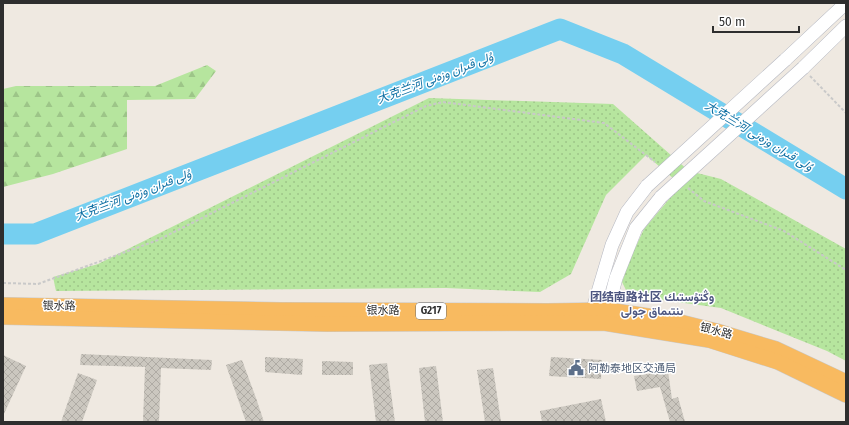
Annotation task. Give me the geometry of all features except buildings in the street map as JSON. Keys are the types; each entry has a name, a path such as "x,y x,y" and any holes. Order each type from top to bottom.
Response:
{"highway":[{"name":"银水路","path":"3,305 281,310 547,312 591,317"},
{"name":"银水路","path":"606,316 709,340 778,362 846,395"},
{"name":"银水路","path":"3,317 327,324 606,316 689,324 776,349 846,382"}],"main road":[{"path":"591,317 612,245 627,212 647,186 846,3"},
{"path":"606,316 616,278 636,228 661,197 803,68 846,26"}],"path":[{"path":"803,68 846,112"},
{"path":"3,283 38,284 158,240 426,106 443,102 604,123 660,167"},
{"path":"685,186 704,200 784,231 846,270"}],"green space":[{"path":"207,65 216,71 195,99 127,100 127,149 53,174 3,187 3,89 16,86 155,86"},
{"path":"429,98 613,104 689,171 721,179 846,249 846,361 827,351 721,308 655,299 627,292 622,282 630,259 644,229 681,185 646,155 606,195 571,274 540,292 446,288 56,291 53,277 98,264"}],"waterway":[{"name":"大克兰河 ۇلى قىران وزەنى","path":"3,234 35,234 560,29 623,54 846,189"}],"place":[{"name":"阿勒泰地区交通局","path":"576,368"}],"district":[{"name":"团结南路社区 وڭتۇستىك ىنتىماق جولى","path":"652,304"}]}
